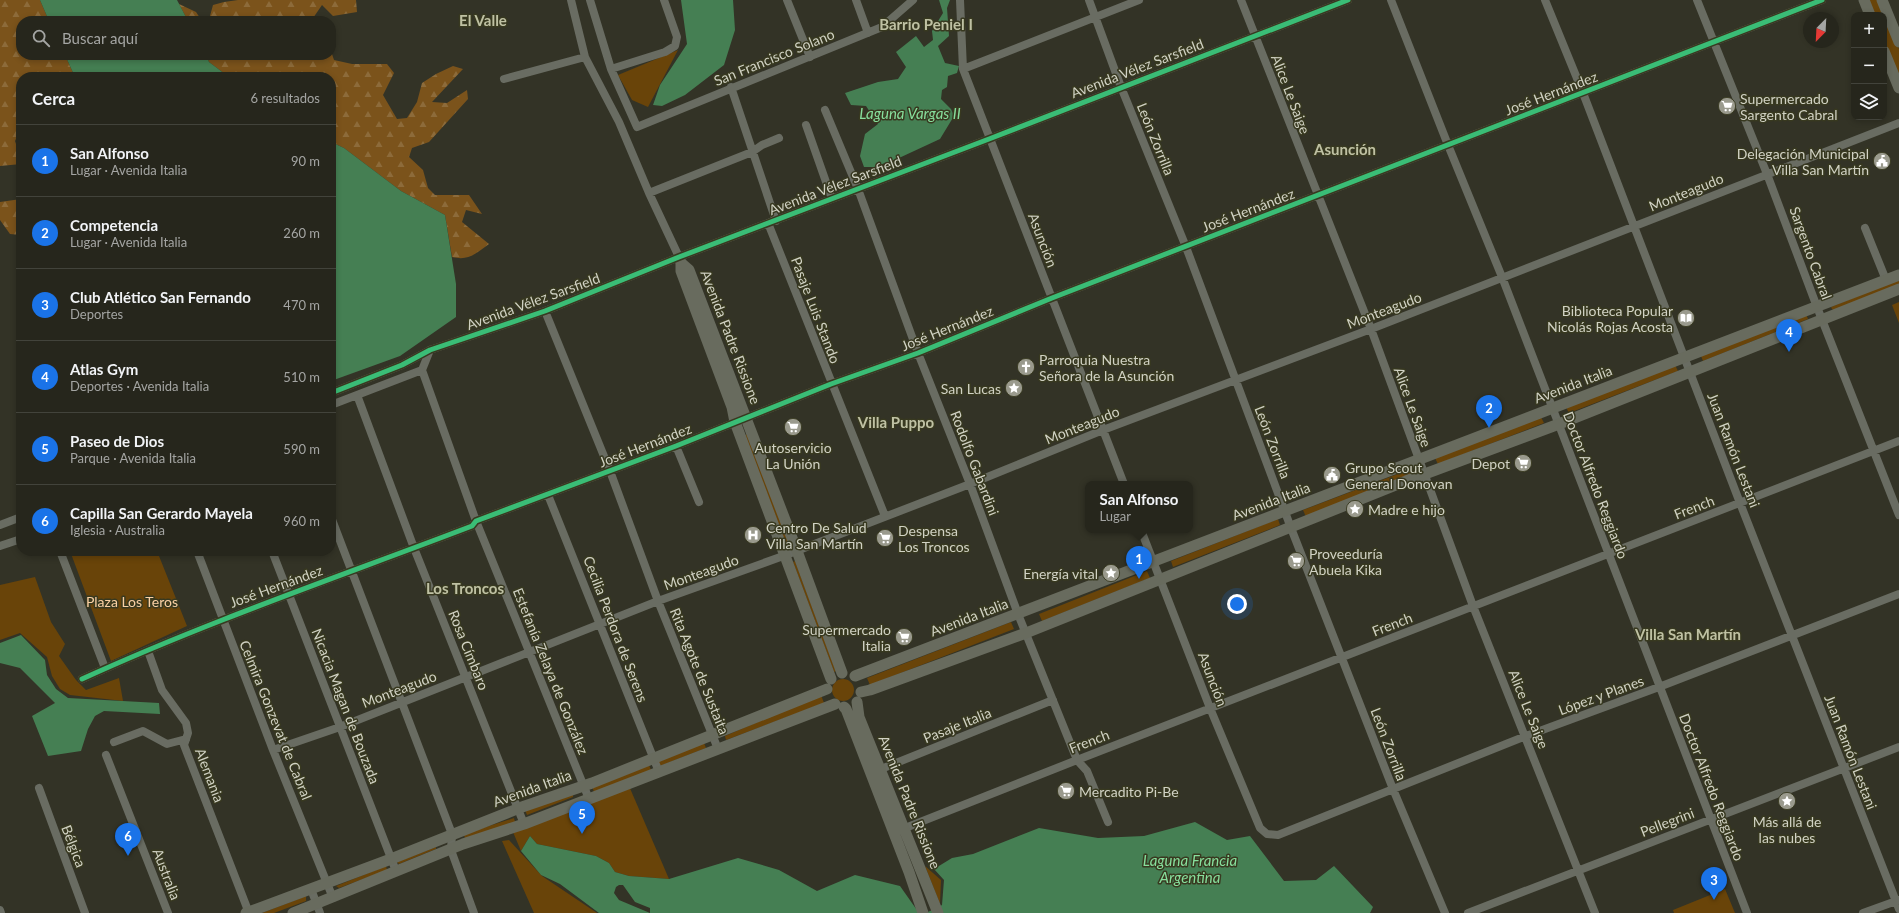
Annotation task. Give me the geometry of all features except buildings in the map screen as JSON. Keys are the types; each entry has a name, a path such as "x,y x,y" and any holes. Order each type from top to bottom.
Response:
{"main road":[{"path":"1864,0 1869,12"},
{"path":"1882,0 1899,42"},
{"path":"1887,58 1899,88"},
{"name":"Avenida Padre Rissione","path":"680,260 690,270 842,673"},
{"name":"Avenida Padre Rissione","path":"680,260 681,271 732,407 735,422 832,678"},
{"name":"Avenida Italia","path":"855,676 1286,512 1419,459 1899,275"},
{"path":"293,913 318,908 333,898 396,871 524,824 718,749 839,705 850,706 859,697 870,690 1026,633 1424,474 1559,424 1899,289"},
{"path":"839,705 830,699 827,689 832,678 842,673 849,673 855,676 860,684 859,697"},
{"name":"Avenida Italia","path":"247,913 392,859 518,808 584,786 827,689"},
{"name":"Avenida Padre Rissione","path":"859,697 859,717 894,833 923,913"},
{"name":"Avenida Padre Rissione","path":"839,705 846,709 875,771 905,828 937,911"}],"street":[{"name":"Avenida Padre Rissione","path":"571,0 585,57 619,122 648,193 680,260"},
{"path":"590,0 611,69 632,117 619,122"},
{"path":"611,69 665,52 675,46 677,37 664,0"},
{"path":"787,0 810,57"},
{"path":"856,0 868,33"},
{"name":"San Francisco Solano","path":"632,117 637,127 731,87 868,33 882,27 913,0"},
{"name":"Asunción","path":"960,0 963,70 1123,481"},
{"name":"León Zorrilla","path":"1089,0 1121,87 1186,247 1291,528 1393,789 1445,913"},
{"path":"963,70 1139,0"},
{"name":"Alice Le Saige","path":"1241,0 1317,196 1371,329 1473,606 1526,736 1594,913"},
{"name":"Avenida Vélez Sarsfield","path":"336,391 402,365 430,350 545,311 680,260 772,222 1348,0"},
{"name":"Doctor Alfredo Reggiardo","path":"1391,0 1559,424 1659,688 1747,913"},
{"name":"Juan Ramón Lestani","path":"1545,0 1583,93 1633,227 1685,357 1843,768 1897,900 1899,909"},
{"name":"Sargento Cabral","path":"1697,0 1713,42 1719,51 1822,320 1899,515"},
{"name":"José Hernández","path":"82,679 222,619 472,526 476,521 676,446 831,384 918,353 1052,298 1822,0"},
{"path":"504,79 585,57"},
{"name":"Pasaje Luis Stando","path":"731,87 752,152 772,222 831,384 884,516"},
{"name":"Rodolfo Gabardini","path":"825,110 858,189 918,353 970,484 1018,614 1077,760 1087,772 1108,822"},
{"name":"Monteagudo","path":"273,750 340,727 601,625 658,601 797,551 884,516 970,484 1103,430 1371,329 1899,123"},
{"path":"806,125 832,199"},
{"path":"648,193 752,152 762,145 779,138"},
{"path":"1865,228 1886,280"},
{"name":"Rita Agote de Sustaita","path":"545,311 610,471 658,601 718,749"},
{"path":"336,403 422,370 430,350"},
{"name":"Estefanía Zelaya de González","path":"422,370 476,521 589,799"},
{"name":"Rosa Címbaro","path":"357,395 414,548 524,824"},
{"name":"French","path":"894,833 1210,708 1899,441"},
{"path":"676,446 699,502"},
{"name":"Cecilia Perdora de Serens","path":"548,494 659,772"},
{"path":"0,525 16,519"},
{"path":"336,530 452,834 451,850 474,913"},
{"name":"Asunción","path":"1142,533 1210,708 1260,828 1267,834"},
{"path":"0,546 16,541"},
{"path":"62,556 105,668"},
{"name":"Celmira Gonzevat de Cabral","path":"199,556 273,750 333,898"},
{"name":"Nicacia Magan de Bouzada","path":"274,556 396,871"},
{"name":"López y Planes","path":"1267,834 1278,835 1526,736 1659,688 1899,594"},
{"name":"Alemania","path":"148,651 162,690 186,723 188,734 184,745 247,913"},
{"name":"Pasaje Italia","path":"875,771 1053,700"},
{"path":"114,742 143,731 166,744 186,739"},
{"name":"Pellegrini","path":"1468,913 1899,747"},
{"name":"Australia","path":"106,755 168,913"},
{"name":"Bélgica","path":"39,788 85,913"},
{"path":"311,889 318,908"},
{"path":"1863,913 1897,900"}],"green space":[{"path":"0,0 40,0 47,16 16,16 16,60 67,60 73,72 16,72 16,164 0,166"},
{"path":"238,0 356,0 357,12 333,16 322,5 314,16 210,16 213,5"},
{"path":"1869,0 1880,0 1885,12 1874,12"},
{"path":"179,4 196,12 199,16 185,16"},
{"path":"1887,18 1899,49 1899,78 1887,47"},
{"path":"678,50 648,107 632,100 618,75"},
{"path":"208,60 334,60 352,64 387,64 394,73 383,95 397,119 407,118 417,102 422,83 453,66 463,69 432,102 447,103 467,90 468,99 429,142 412,148 409,157 423,170 428,188 435,195 469,195 482,214 466,210 462,222 489,244 472,256 463,258 452,257 445,215 401,191 344,148 336,144 336,72 222,72"},
{"path":"16,200 16,235 10,234 0,220 0,202"},
{"path":"1899,279 1899,284 1834,310 1831,307"},
{"path":"1899,302 1899,323 1892,305"},
{"path":"1806,314 1808,319 1703,361 1701,356"},
{"path":"1675,365 1678,371 1569,413 1566,407"},
{"path":"1541,417 1544,423 1438,464 1435,458"},
{"path":"748,434 791,543 785,545 745,435"},
{"path":"1411,469 1414,475 1306,517 1303,510"},
{"path":"1278,519 1280,525 1173,567 1171,561"},
{"name":"Plaza Los Teros","path":"72,556 159,556 187,626 111,661"},
{"path":"795,561 836,671 834,672 793,562"},
{"path":"1147,571 1150,578 1042,621 1039,614"},
{"path":"35,577 51,622 65,644 59,656 76,680 86,690 119,678 123,701 70,695 60,689 52,676 47,657 20,633 0,640 0,585"},
{"path":"1011,622 1014,629 870,685 867,678"},
{"path":"843,679 851,682 854,690 851,698 843,701 835,698 832,690 835,682"},
{"path":"821,695 824,703 726,740 725,736"},
{"path":"704,743 706,748 660,766 658,761"},
{"path":"649,765 651,770 594,792 592,786"},
{"path":"629,786 669,879 629,876 615,872 609,863 596,856 537,844 530,836 521,851 513,832"},
{"path":"573,793 573,797 527,815 525,810"},
{"path":"514,818 515,822 465,839 464,834"},
{"path":"509,840 542,876 597,913 534,913 502,841"},
{"path":"436,847 436,849 399,864 397,862"},
{"path":"386,866 387,870 339,888 336,886"},
{"path":"925,866 941,880 940,904"},
{"path":"1725,889 1735,913 1674,913 1673,910"},
{"path":"306,896 306,901 274,913 262,913"}],"water":[{"path":"40,0 177,0 185,16 47,16"},
{"path":"681,0 733,0 735,30 724,65 685,95 662,106 653,105 660,85 687,44"},
{"name":"Laguna Vargas II","path":"939,0 950,0 947,8 949,36 938,46 945,63 959,66 957,73 948,76 947,87 942,90 941,99 951,109 954,116 940,139 899,158 874,167 864,167 860,156 865,134 878,124 866,106 851,105 845,93 878,82 898,79 906,67 896,52 916,36 924,47 933,40 932,31 943,13"},
{"path":"67,60 208,60 222,72 73,72"},
{"path":"336,144 344,148 401,191 445,215 456,284 456,317 400,356 336,379"},
{"path":"21,635 45,660 47,675 56,689 68,698 159,703 160,714 104,711 95,716 88,729 81,751 48,756 32,716 55,703 20,668 0,663 0,643"},
{"name":"Laguna Francia Argentina","path":"1195,822 1227,840 1250,836 1284,881 1316,880 1334,866 1373,907 1370,913 926,913 942,905 944,880 934,869 952,858 973,854 1039,828 1098,838 1144,836"},
{"path":"530,836 537,844 596,856 609,863 615,872 629,876 669,879 738,858 779,870 817,891 855,875 900,886 919,913 650,913 599,913 560,884 541,875 521,851","holes":["623,885 635,902 650,908 650,913 619,900 614,893 616,887"]}],"cycle path":[{"path":"336,391 402,365 430,350 545,311 679,257 1348,0"},
{"path":"82,679 227,618 472,526 476,521 676,446 831,384 918,353 1052,298 1822,0"}],"place":[{"name":"Supermercado Sargento Cabral","path":"1727,106"},
{"name":"Delegación Municipal Villa San Martín","path":"1882,161"},
{"name":"Biblioteca Popular Nicolás Rojas Acosta","path":"1686,318"},
{"name":"Atlas Gym","path":"1789,352"},
{"name":"Parroquia Nuestra Señora de la Asunción","path":"1026,367"},
{"name":"San Lucas","path":"1014,388"},
{"name":"Autoservicio La Unión","path":"793,427"},
{"name":"Competencia","path":"1489,428"},
{"name":"Depot","path":"1523,463"},
{"name":"Grupo Scout General Donovan","path":"1332,475"},
{"name":"Madre e hijo","path":"1355,509"},
{"name":"Centro De Salud Villa San Martín","path":"753,535"},
{"name":"Despensa Los Troncos","path":"885,538"},
{"name":"Proveeduría Abuela Kika","path":"1296,561"},
{"name":"Energía vital","path":"1111,573"},
{"name":"San Alfonso","path":"1139,579"},
{"name":"Supermercado Italia","path":"904,637"},
{"name":"Mercadito Pi-Be","path":"1066,791"},
{"name":"Más allá de las nubes","path":"1787,801"},
{"name":"Paseo de Dios","path":"582,834"},
{"name":"Capilla San Gerardo Mayela","path":"128,856"},
{"name":"Club Atlético San Fernando","path":"1714,900"}],"district":[{"name":"El Valle","path":"483,20"},
{"name":"Barrio Peniel I","path":"926,24"},
{"name":"Asunción","path":"1345,149"},
{"name":"Villa Puppo","path":"896,422"},
{"name":"Los Troncos","path":"465,588"},
{"name":"Villa San Martín","path":"1688,634"}]}
